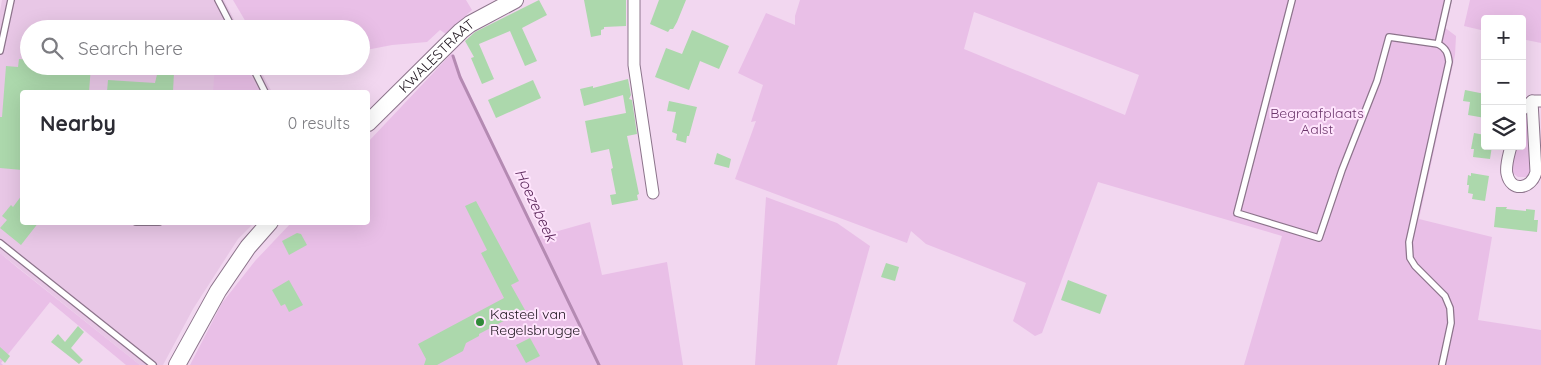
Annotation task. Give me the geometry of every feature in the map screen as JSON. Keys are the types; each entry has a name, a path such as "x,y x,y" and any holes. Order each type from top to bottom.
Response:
{"street":[{"name":"KWALESTRAAT","path":"370,121 461,31 470,24 515,0"},
{"path":"634,0 634,65 653,193"},
{"path":"1510,150 1507,170 1508,176 1515,185 1526,186 1533,181 1536,172 1536,101"},
{"path":"177,365 218,290 248,247 267,225"}],"lane":[{"path":"0,51 11,0"},
{"path":"218,0 228,20"},
{"path":"1292,0 1237,213 1319,238 1342,170 1377,82 1389,36 1438,44 1444,47 1448,53 1449,62 1410,242 1410,258 1445,296 1450,308 1451,323 1442,365"},
{"path":"1438,44 1448,0"},
{"path":"256,75 264,90"},
{"path":"0,243 153,365"}],"shaded area":[{"path":"2,0 224,0 234,20 20,20 20,75 263,75 271,90 20,90 20,225 252,225 238,239 193,309 163,365 140,365 0,253 0,11"}],"green space":[{"path":"233,0 466,0 472,10 446,34 440,30 427,42 370,49 370,20 245,20"},
{"name":"Begraafplaats Aalst","path":"800,0 1450,0 1444,27 1456,36 1455,55 1419,219 1492,237 1478,320 1541,330 1541,365 1244,365 1282,236 1098,182 1042,333 1035,336 1013,321 1026,283 926,244 911,231 907,243 735,179 756,121 751,122 763,85 738,73 766,13 795,25 795,16","holes":["974,12 1139,75 1125,115 964,49"]},
{"path":"1470,0 1541,0 1541,43 1526,40 1526,15 1481,15 1481,30 1464,26"},
{"path":"452,53 460,77 537,237 590,222 602,275 667,262 683,365 190,365 222,303 255,261 289,225 370,225 370,140"},
{"path":"214,75 250,75 259,90 213,90"},
{"path":"1526,115 1530,117 1532,172 1527,177 1518,177 1511,172 1515,150 1526,150"},
{"path":"766,197 837,223 870,246 837,365 755,365"},
{"path":"0,253 140,365 126,365 50,302 1,363 3,365 0,365"}],"building":[{"path":"539,0 547,15 522,28 537,61 525,66 510,31 479,44 494,79 482,84 471,58 474,57 465,41 475,32"},
{"path":"584,0 626,0 626,26 604,27 601,30 601,35 591,37"},
{"path":"659,0 686,0 677,22 673,29 670,29 668,32 650,24"},
{"path":"692,30 729,46 719,69 700,61 689,90 655,77 666,48 682,54"},
{"path":"20,59 20,75 90,75 89,90 20,90 20,170 0,168 0,117 2,117 6,66 18,67"},
{"path":"157,75 174,75 173,90 107,90 108,80 155,83"},
{"path":"628,79 631,95 629,99 632,100 637,134 627,136 639,194 637,195 638,200 612,205 610,195 616,194 609,149 591,153 585,121 626,113 623,95 584,106 580,89 593,86 593,88"},
{"path":"533,80 541,98 496,118 488,100"},
{"path":"1465,90 1481,93 1481,117 1468,115 1470,102 1463,101"},
{"path":"669,101 697,107 686,143 676,140 677,134 672,132 676,112 667,111"},
{"path":"1474,133 1481,134 1481,150 1491,150 1490,159 1473,157 1474,149 1471,149"},
{"path":"717,153 731,159 729,168 714,164"},
{"path":"1471,173 1489,176 1485,201 1472,199 1473,194 1468,193 1468,175 1471,176"},
{"path":"20,198 20,225 37,225 21,245 0,228 7,220 2,216 11,205 13,207"},
{"name":"Kasteel van Regelsbrugge","path":"476,201 519,281 511,285 525,310 479,334 479,336 466,343 463,351 437,365 424,365 426,359 418,344 504,298 481,253 487,250 465,206"},
{"path":"1496,207 1526,211 1526,209 1535,210 1534,220 1538,220 1537,232 1494,227"},
{"path":"297,233 301,234 307,245 289,255 282,241"},
{"path":"886,263 899,267 895,281 881,277"},
{"path":"289,280 303,305 289,312 285,304 281,306 272,290"},
{"path":"1068,280 1107,295 1100,314 1061,300"},
{"path":"78,326 84,332 71,348 83,360 79,364 51,342 58,334 65,342"},
{"path":"530,338 540,356 526,363 516,345"},
{"path":"0,347 10,356 5,363 0,358"}],"waterway":[{"name":"Hoezebeek","path":"453,56 460,77 599,365"}],"place":[{"name":"Kasteel van Regelsbrugge","path":"480,322"}]}
